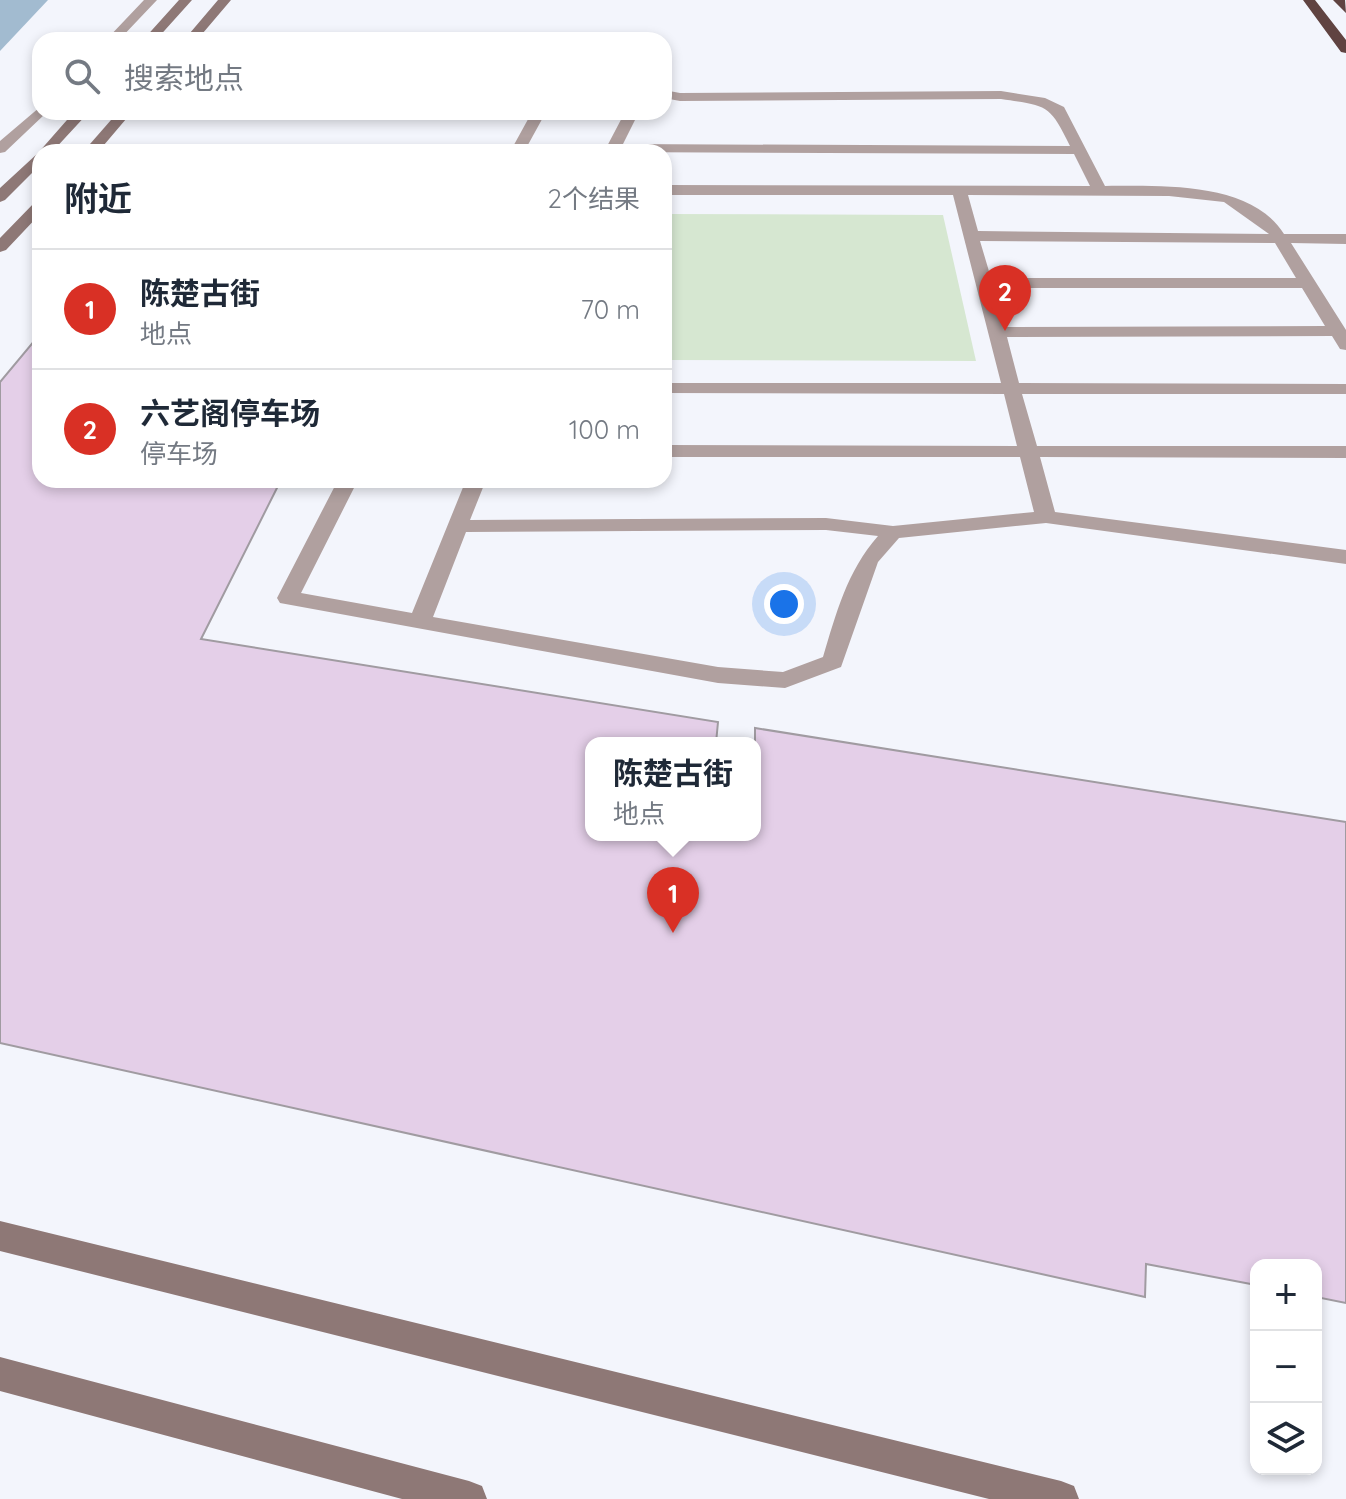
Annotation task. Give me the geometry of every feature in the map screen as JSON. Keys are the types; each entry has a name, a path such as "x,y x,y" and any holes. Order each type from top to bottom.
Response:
{"highway":[{"path":"1309,0 1346,49"},
{"path":"1339,0 1346,9"}],"main road":[{"path":"156,32 186,0"},
{"path":"197,32 225,0"},
{"path":"52,144 74,120"},
{"path":"97,144 118,120"},
{"path":"0,197 32,165"},
{"path":"0,247 32,213"},
{"path":"0,1236 1061,1499"},
{"path":"0,1374 469,1499"}],"lane":[{"path":"120,32 151,0"},
{"path":"672,96 1001,95 1040,101 1059,110 1100,191"},
{"path":"0,149 32,119"},
{"path":"521,144 535,120"},
{"path":"615,144 628,120"},
{"path":"672,150 1080,150"},
{"path":"672,190 1169,191 1228,198 1273,228 1342,338"},
{"path":"959,190 1046,517"},
{"path":"971,236 1346,239"},
{"path":"984,283 1308,283"},
{"path":"997,332 1342,338"},
{"path":"672,388 1346,389"},
{"path":"672,451 1346,452"},
{"path":"344,488 288,598 718,675 785,680 833,662 849,606 868,560 893,532"},
{"path":"420,621 473,488"},
{"path":"458,526 826,524 893,532 1046,517 1346,557"}],"green space":[{"path":"672,214 943,215 976,361 672,360"}],"water":[{"path":"0,0 48,0 0,51"}],"building":[{"path":"32,344 32,488 277,488 201,639 718,722 717,737 585,737 585,841 761,841 761,737 755,737 755,728 1346,822 1346,1303 1322,1298 1322,1259 1250,1259 1250,1284 1146,1264 1145,1297 0,1043 0,382"}],"place":[{"name":"六艺阁停车场","path":"1005,331"},
{"name":"陈楚古街","path":"673,933"}]}
